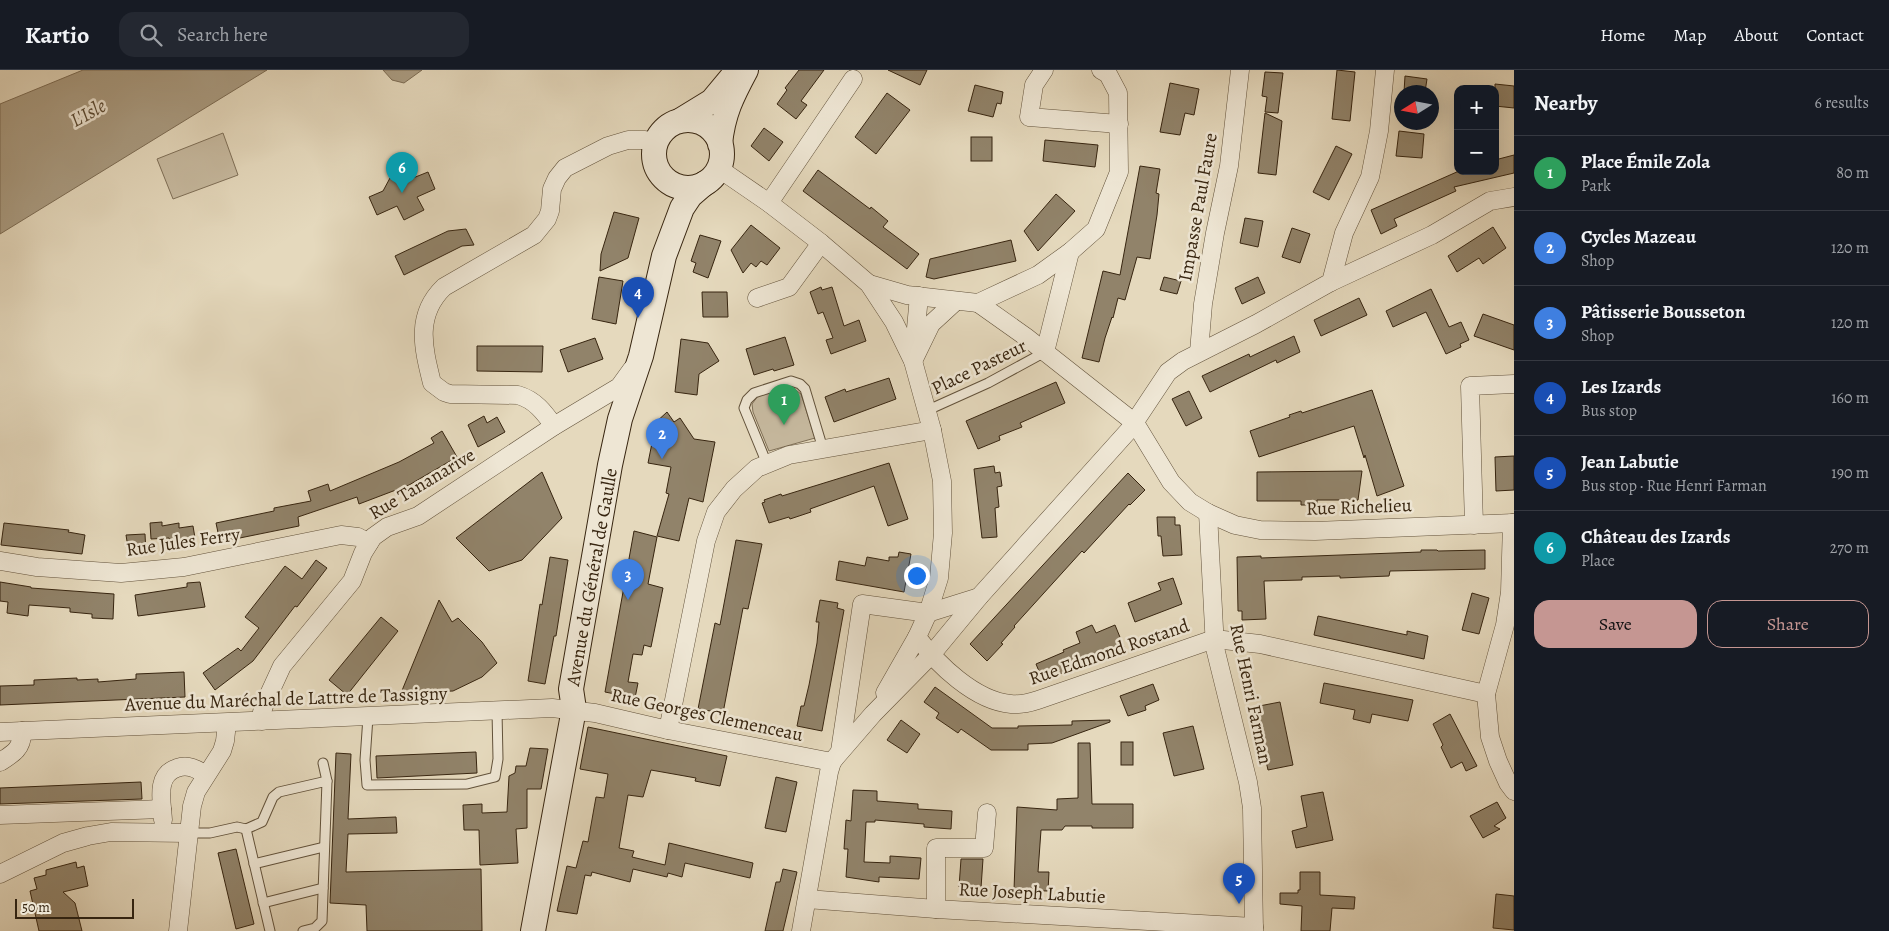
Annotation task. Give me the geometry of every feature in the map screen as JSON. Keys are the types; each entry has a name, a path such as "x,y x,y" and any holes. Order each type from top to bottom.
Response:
{"main road":[{"path":"664,256 666,198 663,177 655,161 655,144 665,129 712,101 738,70"},
{"path":"641,356 664,256 682,208 690,196 712,175 721,160 720,144 726,110 746,70"},
{"path":"680,120 701,122 716,135 720,144"},
{"path":"663,177 672,184 694,187 712,175"},
{"name":"Avenue du Général de Gaulle","path":"533,931 574,709 584,691 633,416 641,356"}],"street":[{"path":"1044,70 1034,85 1029,117 1119,124"},
{"path":"978,303 1038,275 1070,252 1096,229 1119,172 1118,93 1108,74 1101,70"},
{"name":"Impasse Paul Faure","path":"1199,352 1203,304 1229,166 1240,70"},
{"path":"1332,282 1344,233 1370,177 1378,131 1385,70"},
{"path":"769,203 854,78"},
{"path":"554,426 544,413 528,398 518,395 450,394 432,383 424,344 424,329 428,308 436,294 456,278 534,235 547,219 550,211 552,189 557,178 565,168 608,146 628,140 645,140 655,144"},
{"path":"712,175 769,203 869,284 894,322 914,361 928,410 942,481 943,533 939,578 928,613 917,637 873,714"},
{"path":"836,757 873,714 931,655 979,597 1134,423 1168,372 1183,360 1256,324 1332,282 1432,235 1490,201 1514,197"},
{"path":"757,298 789,287 820,243"},
{"path":"1045,352 1070,252"},
{"path":"869,284 918,296 978,303 1045,352 1134,423 1171,482 1190,502 1208,513"},
{"path":"914,361 918,296"},
{"path":"914,361 931,324 956,300"},
{"name":"Rue Tananarive","path":"262,721 265,703 282,666 352,581 369,543 379,532 396,523 418,516 554,426 619,387 641,356"},
{"path":"1474,525 1470,386 1514,384"},
{"path":"668,730 706,541 716,512 734,489 757,468 789,455 932,430"},
{"name":"Rue Richelieu","path":"1208,513 1235,525 1260,530 1316,531 1513,523"},
{"name":"Rue Henri Farman","path":"1208,513 1214,639 1248,782 1252,808 1254,929"},
{"path":"1513,523 1510,592 1505,625 1486,694 1490,737 1498,761 1508,783 1514,791"},
{"name":"Rue Jules Ferry","path":"0,561 37,567 120,572 184,567 341,535 358,538 369,543"},
{"path":"801,931 836,757 862,604 928,613 979,597"},
{"name":"Rue Edmond Rostand","path":"917,637 931,655 964,684 988,697 1010,704 1026,703 1214,639 1260,644 1486,694"},
{"name":"Avenue du Maréchal de Lattre de Tassigny","path":"0,732 497,710 574,709"},
{"name":"Rue Georges Clemenceau","path":"574,709 668,730 836,757"},
{"path":"178,931 192,806 196,792 222,751 225,741 226,723"},
{"path":"0,762 16,751 22,739 22,731"},
{"path":"164,833 161,788 163,778 167,772 182,766 190,767 206,775"},
{"path":"0,815 162,809"},
{"path":"936,909 936,848 984,848 987,813"},
{"path":"0,872 63,843 88,836 111,832 188,833"},
{"name":"Rue Joseph Labutie","path":"807,899 1254,929"}],"lane":[{"name":"Place Pasteur","path":"928,410 988,383 1045,352"},
{"path":"767,464 744,408 747,400 754,393 791,381 800,384 805,389 823,450"},
{"path":"368,717 365,760 367,785 467,784 495,777 498,759 497,710"},
{"path":"303,931 315,928 322,922 327,781 323,763"},
{"path":"188,833 210,833 237,827 246,829 262,822 272,797 279,792 327,781"},
{"path":"246,829 270,931"},
{"path":"254,864 324,847"},
{"path":"263,903 323,888"}],"shaded area":[{"path":"223,133 238,175 173,199 157,159"},
{"path":"785,386 793,388 801,394 815,438 769,451 753,412 752,404 758,396"}],"water":[{"name":"L'Isle","path":"83,70 267,70 0,234 0,104"},
{"path":"383,70 422,70 404,83 392,80"}],"building":[{"path":"799,70 824,70 801,101 807,105 796,119 777,104 787,90 785,88"},
{"path":"888,70 927,70 920,85"},
{"path":"1337,70 1355,72 1350,121 1332,119"},
{"path":"1265,72 1283,73 1278,113 1265,112 1267,97 1262,96"},
{"path":"1405,76 1427,79 1426,85 1404,85"},
{"path":"1170,83 1199,89 1194,115 1185,113 1180,135 1160,132"},
{"path":"1495,84 1514,86 1514,108 1499,106 1499,85"},
{"path":"975,85 1003,92 1001,104 997,103 993,117 968,111"},
{"path":"887,93 910,110 876,154 855,137"},
{"path":"1265,113 1282,121 1276,175 1258,173"},
{"path":"764,128 783,142 769,161 751,146"},
{"path":"1399,131 1424,134 1422,158 1396,156"},
{"path":"971,137 992,137 992,161 971,161"},
{"path":"1045,140 1098,145 1095,167 1043,161"},
{"path":"1336,146 1352,154 1329,200 1313,192"},
{"path":"1514,155 1514,173 1454,187 1456,191 1394,219 1397,226 1381,234 1371,210 1454,173 1454,175 1499,175 1499,159"},
{"path":"1140,166 1160,169 1156,193 1159,194 1157,215 1150,259 1137,257 1125,300 1118,298 1099,362 1082,358 1103,271 1120,275"},
{"path":"818,170 888,221 883,227 919,254 907,269 803,191"},
{"path":"428,172 435,189 417,197 424,210 404,220 397,206 377,215 369,197 383,191 390,178 400,174 413,178"},
{"path":"1056,194 1075,211 1038,251 1024,231"},
{"path":"614,212 639,218 628,258 600,271 601,254"},
{"path":"1245,218 1263,221 1258,247 1240,243"},
{"path":"751,225 780,248 767,265 761,261 756,267 751,263 743,273 731,250"},
{"path":"1493,227 1506,248 1483,264 1479,258 1457,272 1448,256"},
{"path":"1292,228 1310,234 1300,263 1282,257"},
{"path":"466,229 474,245 462,246 404,275 395,256 448,231"},
{"path":"700,235 721,241 708,278 693,272 696,263 691,261"},
{"path":"1011,240 1016,261 934,279 926,277 930,259"},
{"path":"599,277 623,281 616,324 592,319"},
{"path":"1164,277 1181,281 1177,294 1160,290"},
{"path":"1258,277 1265,293 1242,304 1235,288"},
{"path":"821,287 822,290 832,287 844,326 859,320 866,341 831,354 826,340 833,338 823,312 818,314 810,292"},
{"path":"1431,289 1449,327 1461,322 1469,340 1460,344 1461,347 1446,354 1426,312 1393,327 1386,311"},
{"path":"702,292 727,292 728,317 703,317"},
{"path":"1359,298 1367,315 1321,336 1314,320"},
{"path":"1483,314 1514,325 1514,350 1474,336"},
{"path":"1294,336 1300,352 1277,363 1276,360 1210,392 1202,376 1249,354 1250,357"},
{"path":"785,337 794,365 754,375 746,349"},
{"path":"595,338 603,359 568,372 560,350"},
{"path":"681,339 708,343 719,361 699,374 697,395 675,392"},
{"path":"477,346 543,346 542,372 477,371"},
{"path":"889,378 896,399 834,422 825,397 845,389 846,392"},
{"path":"1056,382 1065,403 1020,423 1022,427 999,436 1000,440 978,449 966,421"},
{"path":"1372,390 1404,486 1377,496 1354,426 1259,457 1250,431 1290,417 1289,415 1301,411 1302,413"},
{"path":"1189,391 1202,418 1186,426 1172,399"},
{"path":"667,412 674,422 680,418 694,439 715,442 703,502 689,498 679,541 657,536 669,494 666,493 671,467 648,463 655,428 654,424"},
{"path":"484,416 487,423 497,417 505,432 478,447 468,425"},
{"path":"442,431 457,457 409,485 359,504 357,497 298,517 299,526 220,542 216,523 274,511 274,508 311,501 308,491 328,484 330,491 399,462 434,443 431,438"},
{"path":"1514,456 1514,490 1496,491 1495,457"},
{"path":"889,463 908,519 888,526 874,486 810,509 811,512 769,523 762,503 765,502 764,500"},
{"path":"994,466 995,473 1000,472 1002,486 997,487 999,507 995,508 997,537 982,538 974,469"},
{"path":"1362,471 1358,500 1317,500 1317,505 1301,505 1301,501 1257,501 1257,472"},
{"path":"542,472 562,518 522,560 489,571 456,538"},
{"path":"1128,473 1145,490 1129,504 1084,553 1082,551 1014,626 1001,643 1003,644 987,661 970,644"},
{"path":"1157,517 1175,517 1175,525 1180,525 1182,555 1163,556 1161,536 1158,536"},
{"path":"162,522 162,526 179,523 179,528 193,526 196,544 171,549 169,538 151,539 150,523"},
{"path":"4,523 69,530 68,532 85,535 82,554 1,545"},
{"path":"634,531 657,537 648,584 663,588 651,647 644,645 642,655 633,654 628,682 638,683 635,698 605,692"},
{"path":"145,534 146,553 129,554 126,535"},
{"path":"736,540 762,544 748,609 743,608 723,713 698,709 715,623 720,625"},
{"path":"1421,550 1485,550 1485,569 1390,571 1389,576 1302,577 1302,580 1264,581 1266,619 1242,620 1242,611 1238,611 1237,557 1261,556 1261,558 1421,552"},
{"path":"899,552 911,554 904,592 836,580 839,561 865,566 867,557 889,561 889,557 898,557"},
{"path":"550,557 568,560 556,636 554,636 545,684 528,681 540,604 542,605"},
{"path":"316,560 327,568 297,607 295,606 253,661 215,690 203,673 238,648 241,651 259,628 245,617 285,566 302,579"},
{"path":"1173,578 1182,604 1135,622 1128,603 1161,590 1158,583"},
{"path":"0,582 31,588 114,594 113,619 92,618 92,614 70,612 70,608 29,605 28,616 7,613 8,602 0,601"},
{"path":"200,582 205,607 138,616 135,595 187,587 187,583"},
{"path":"1472,593 1489,598 1479,634 1462,630"},
{"path":"439,600 452,622 458,618 482,642 497,663 482,677 453,691 401,693"},
{"path":"820,600 838,603 837,608 844,610 822,731 797,726 801,706 804,706 817,643 819,622 816,622"},
{"path":"1318,616 1407,635 1407,631 1428,636 1424,659 1314,635"},
{"path":"381,617 398,631 347,695 329,680"},
{"path":"1092,625 1096,633 1115,625 1124,647 1043,681 1036,664 1080,643 1076,632"},
{"path":"184,672 185,697 0,705 0,686 34,685 34,680 77,678 77,680 98,679 98,682 136,679 136,674"},
{"path":"1324,683 1413,700 1408,721 1372,714 1370,723 1353,719 1355,710 1320,703"},
{"path":"1153,684 1159,700 1145,706 1146,710 1128,716 1120,696"},
{"path":"935,687 992,728 1072,725 1072,721 1110,720 1110,722 1052,743 1028,744 1028,750 991,750 961,729 958,733 936,718 939,713 924,702"},
{"path":"1280,702 1293,765 1268,770 1254,707"},
{"path":"1450,714 1477,766 1466,771 1462,762 1451,768 1433,724"},
{"path":"901,720 920,734 907,753 887,740"},
{"path":"1193,726 1204,769 1174,776 1163,733"},
{"path":"588,727 727,756 720,786 695,781 696,778 651,770 643,797 628,795 619,848 634,851 632,857 665,865 669,843 753,863 750,878 685,863 682,877 668,873 667,877 633,869 630,882 592,872 591,876 585,875 577,914 557,911 567,866 576,868 583,841 588,842 596,797 604,798 608,774 580,769"},
{"path":"1121,742 1133,742 1133,765 1121,765"},
{"path":"1078,743 1090,743 1092,804 1133,804 1133,828 1065,826 1062,830 1041,830 1038,872 1049,872 1048,891 1014,890 1017,807 1057,810 1057,799 1078,798"},
{"path":"530,748 548,749 541,789 527,789 527,828 516,829 518,863 480,865 479,830 464,830 463,805 482,804 482,813 507,812 509,776 515,773 516,766 526,766"},
{"path":"476,752 477,773 377,778 376,756"},
{"path":"336,753 351,754 348,819 396,817 397,833 348,834 346,872 481,869 482,931 367,931 366,905 330,903"},
{"path":"776,777 797,782 786,832 765,828"},
{"path":"141,782 142,799 0,804 0,788"},
{"path":"853,790 877,791 877,801 918,804 918,809 952,811 951,829 924,827 924,824 875,820 875,822 866,822 864,862 890,863 890,856 921,858 919,879 879,877 879,882 846,877 848,849 844,849 846,820 851,821"},
{"path":"1323,792 1333,840 1296,848 1292,831 1307,827 1301,796"},
{"path":"1497,802 1506,818 1494,826 1500,829 1483,838 1470,816"},
{"path":"236,849 254,924 236,929 218,853"},
{"path":"961,859 983,859 981,888 959,887"},
{"path":"76,862 77,868 84,866 88,886 63,892 75,903 82,931 39,931 30,891 37,889 34,878 46,875 46,870"},
{"path":"783,869 797,872 783,931 765,931 776,882 780,882"},
{"path":"1300,872 1320,872 1320,895 1355,897 1354,909 1332,908 1330,931 1301,931 1302,906 1280,904 1280,893 1298,893 1298,890 1300,890"},
{"path":"1496,894 1514,896 1514,930 1493,928"}],"place":[{"name":"Château des Izards","path":"402,193"},
{"name":"Les Izards","path":"638,318"},
{"name":"Place Émile Zola","path":"784,425"},
{"name":"Cycles Mazeau","path":"662,459"},
{"name":"Pâtisserie Bousseton","path":"628,600"},
{"name":"Jean Labutie","path":"1239,904"}]}
